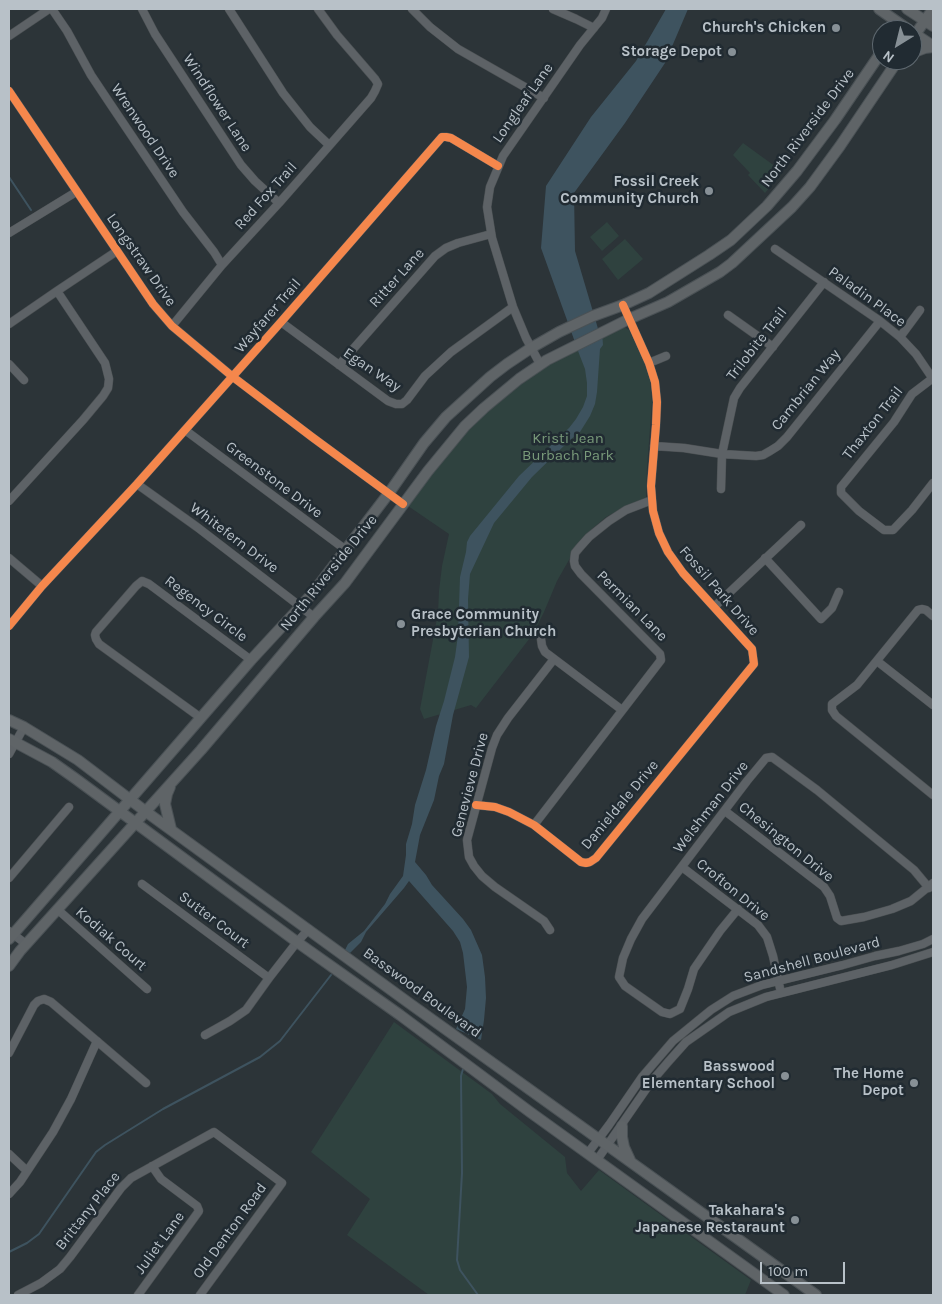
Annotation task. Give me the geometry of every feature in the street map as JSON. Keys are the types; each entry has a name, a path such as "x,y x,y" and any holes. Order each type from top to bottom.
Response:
{"main road":[{"path":"879,9 891,20"},
{"path":"902,20 909,9 929,23 933,9"},
{"path":"922,40 933,47"},
{"name":"North Riverside Drive","path":"10,935 120,812 251,660 312,594 389,493 424,443 446,417 490,377 531,348 559,332 649,292 731,240 768,206 784,187 837,117 872,66"},
{"name":"North Riverside Drive","path":"9,966 57,909 172,783 344,583 442,452 465,426 484,408 540,364 604,331 668,302 732,263 792,207 840,146 891,70"},
{"path":"837,117 852,128"},
{"name":"Basswood Boulevard","path":"9,720 78,760 145,811 816,1295"},
{"name":"Basswood Boulevard","path":"12,741 52,762 784,1295"},
{"path":"172,783 166,794 165,804 172,829"},
{"path":"622,1126 624,1146 630,1161"},
{"path":"706,1238 717,1224"}],"street":[{"path":"9,36 51,9"},
{"name":"Wrenwood Drive","path":"51,9 67,31 91,75 111,105 183,212 222,265"},
{"name":"Windflower Lane","path":"142,9 155,34 241,165 280,203"},
{"path":"229,9 283,93 310,127 329,145"},
{"name":"Red Fox Trail","path":"172,326 222,265 280,203 371,98 378,84 318,9"},
{"path":"412,9 430,27 458,48 544,98"},
{"path":"553,9 594,28"},
{"name":"Longleaf Lane","path":"540,364 512,307 504,281 487,207 490,187 503,156 580,45 602,18 606,9"},
{"name":"Longstraw Drive","path":"9,91 153,304 172,326 232,377 403,504"},
{"name":"Wayfarer Trail","path":"9,626 42,586 137,484 282,322 442,137 451,138 498,166"},
{"path":"9,233 76,192"},
{"name":"Ritter Lane","path":"339,365 435,256 446,248 458,243 492,234"},
{"name":"Paladin Place","path":"775,249 880,321 900,337 916,354 933,378"},
{"path":"9,324 117,252"},
{"name":"Trilobite Trail","path":"721,489 722,454 734,398 824,282"},
{"path":"9,501 82,420 108,388 109,379 105,363 56,291"},
{"name":"Fossil Park Drive","path":"623,305 649,362 654,382 656,402 651,486 656,523 668,552 692,585 752,649 754,664"},
{"name":"Egan Way","path":"282,322 388,401 402,404 425,376 451,352 512,307"},
{"path":"900,337 920,310"},
{"path":"728,315 773,347"},
{"name":"Cambrian Way","path":"654,446 684,448 722,454 763,455 778,446 787,437 880,321"},
{"path":"649,362 666,356"},
{"path":"9,364 24,380"},
{"name":"Thaxton Trail","path":"933,378 912,394 894,422 841,487 841,493 859,511 884,530 893,530 912,510 933,483"},
{"name":"Greenstone Drive","path":"185,430 346,550"},
{"name":"Whitefern Drive","path":"137,484 197,527 314,617"},
{"name":"Permian Lane","path":"534,825 661,660 661,656 581,574 575,566 574,557 589,537 609,520 626,510 652,500"},
{"path":"714,607 801,525"},
{"path":"9,558 42,586"},
{"path":"765,558 821,618 832,608 839,592"},
{"name":"Regency Circle","path":"201,718 99,644 96,639 96,632 136,586 142,582 149,584 251,660"},
{"path":"933,616 926,610 918,610 856,685 832,704 832,710 836,716 933,795"},
{"path":"541,639 543,649 554,659 622,710"},
{"name":"Genevieve Drive","path":"550,930 544,921 482,876 469,856 466,840 497,735 554,659"},
{"path":"877,661 933,705"},
{"name":"Danieldale Drive","path":"476,805 495,807 509,812 534,825 581,862 590,862 596,858 754,664"},
{"path":"9,754 12,741 24,727"},
{"name":"Welshman Drive","path":"738,909 720,931 694,969 680,1009 670,1014 662,1012 625,986 619,977 623,958 642,919 747,781 766,758 772,757 817,790 931,886"},
{"path":"9,878 68,807"},
{"name":"Chesington Drive","path":"725,811 824,887 830,896 837,918 841,921 892,909 911,901 931,886"},
{"name":"Crofton Drive","path":"682,867 758,925 767,937 781,993"},
{"name":"Sutter Court","path":"142,884 269,978"},
{"name":"Kodiak Court","path":"57,909 148,989"},
{"path":"205,1035 246,1010 309,929"},
{"path":"10,935 26,944"},
{"name":"Sandshell Boulevard","path":"588,1153 610,1125 642,1077 673,1041 711,1010 733,996 778,980 932,942"},
{"name":"Sandshell Boulevard","path":"597,1160 651,1082 686,1042 729,1012 766,997 933,952"},
{"path":"9,1053 34,1005 44,999 51,1002 146,1083"},
{"path":"400,1016 410,1003"},
{"path":"9,1194 27,1171 58,1124 97,1041"},
{"name":"Brittany Place","path":"18,1295 41,1283 60,1269 126,1183 138,1174 214,1132 282,1183"},
{"path":"9,1154 27,1171"},
{"name":"Juliet Lane","path":"138,1295 199,1211 197,1206 161,1179 152,1166"},
{"name":"Old Denton Road","path":"200,1295 282,1183"}],"green space":[{"path":"743,143 783,172 765,193 733,155"},
{"path":"607,222 619,236 602,251 590,237"},
{"path":"625,239 643,259 618,280 602,259"},
{"name":"Kristi Jean Burbach Park","path":"624,327 629,330 644,362 650,381 652,402 646,498 606,517 578,544 557,581 533,634 476,708 471,705 424,719 420,709 438,613 442,566 449,534 408,506 449,451 486,413 549,365"},
{"path":"394,1022 492,1094 500,1104 565,1157 567,1173 581,1191 599,1170 751,1280 745,1295 429,1295 347,1235 370,1199 311,1152"}],"water":[{"path":"666,9 688,9 665,63 625,123 574,193 575,251 599,332 602,331 603,345 600,349 595,404 580,432 532,477 494,523 470,574 468,599 469,657 453,715 444,764 439,776 434,800 420,835 415,862 471,930 482,955 486,998 481,1040 456,1029 465,1009 467,987 460,942 453,931 409,881 366,932 361,942 350,953 345,950 348,944 364,931 385,904 403,876 406,844 415,805 455,657 458,635 460,577 467,542 519,476 569,428 583,407 587,396 585,369 574,346 576,345 541,248 546,186 591,117 636,61"}],"waterway":[{"path":"9,177 31,210"},
{"path":"9,1252 27,1243 39,1234 96,1152 163,1109 260,1057 280,1041 331,975"},
{"path":"463,1069 461,1076 462,1173 457,1260 460,1270 478,1295"}],"cycle path":[{"path":"9,91 153,304 172,326 233,377 403,504"},
{"path":"9,626 42,586 137,484 281,322 442,137 451,138 498,166"},
{"path":"476,805 495,807 509,812 534,825 581,862 590,862 596,858 754,664 752,649 683,573 668,552 659,533 653,511 651,486 657,402 655,382 649,363 623,305"}],"place":[{"name":"Church's Chicken","path":"836,28"},
{"name":"Storage Depot","path":"732,52"},
{"name":"Fossil Creek Community Church","path":"709,191"},
{"name":"Grace Community Presbyterian Church","path":"401,624"},
{"name":"Basswood Elementary School","path":"785,1076"},
{"name":"The Home Depot","path":"914,1083"},
{"name":"Takahara's Japanese Restaraunt","path":"795,1220"}]}
